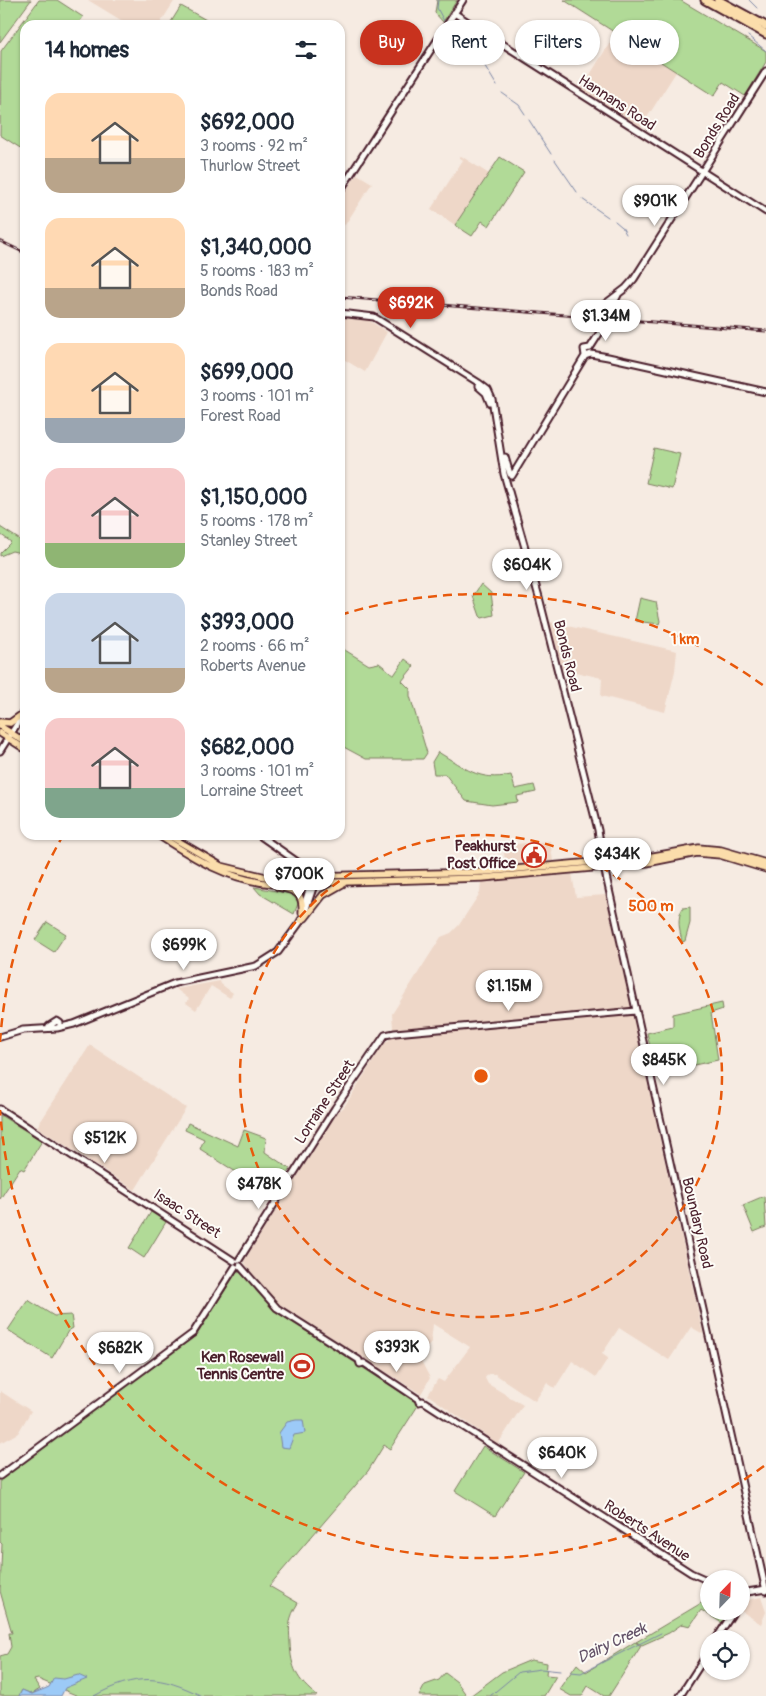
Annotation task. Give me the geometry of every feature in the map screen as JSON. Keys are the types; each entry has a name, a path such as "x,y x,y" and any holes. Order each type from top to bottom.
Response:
{"highway":[{"path":"705,0 766,34"},
{"path":"718,0 766,26"},
{"path":"725,0 766,26"}],"main road":[{"path":"20,717 13,722 0,724 9,736 20,745"},
{"path":"0,733 20,740"},
{"path":"166,840 211,868 241,879 298,893 302,899 302,913"},
{"path":"176,840 205,859 232,870 266,877 300,876 311,880 346,882 484,878 603,864 705,848 721,850 766,864"},
{"path":"584,863 595,858 600,849 609,856 620,860"},
{"path":"262,883 340,876 476,872 584,863 647,863 703,853 725,857 766,869"},
{"path":"300,864 303,871 300,876"},
{"path":"300,864 317,871 340,876"},
{"path":"301,920 305,918 324,894 346,882"}],"street":[{"path":"345,184 463,0"},
{"name":"Hannans Road","path":"454,13 702,173 766,212"},
{"name":"Bonds Road","path":"610,308 611,302 607,302 620,293 634,279 766,71"},
{"name":"Bonds Road","path":"591,351 603,328 605,317 620,293"},
{"path":"345,313 372,316 483,387 493,407 502,452 510,476"},
{"path":"510,476 585,356 591,351 766,392"},
{"name":"Bonds Road","path":"502,452 510,476 512,494 568,712 603,864"},
{"path":"0,751 20,720"},
{"path":"0,1037 18,1031 74,1024 174,983 258,965 280,950 301,920 310,901 311,880 309,871 266,840"},
{"name":"Boundary Road","path":"603,864 766,1590"},
{"path":"301,920 311,880"},
{"name":"Lorraine Street","path":"0,1476 193,1333 340,1101 381,1039 387,1034 636,1011"},
{"name":"Isaac Street","path":"0,1109 237,1264"},
{"name":"Roberts Avenue","path":"237,1264 277,1308 359,1360 364,1359 364,1363 420,1400 691,1574 700,1578"},
{"path":"750,1593 766,1590"},
{"path":"680,1696 700,1665"}],"shaded area":[{"path":"88,0 175,0 162,20 121,20"},
{"path":"610,43 610,65 665,65 676,72 641,127 581,89 596,65 600,65 600,59"},
{"path":"461,156 489,174 455,225 431,209 463,160 459,157"},
{"path":"357,174 372,183 345,225 345,192"},
{"path":"345,318 368,320 387,332 365,372 345,360"},
{"path":"550,622 677,651 675,671 665,712 601,696 602,678 562,669"},
{"path":"550,841 553,861 506,868 503,845"},
{"path":"572,874 576,897 606,895 703,1334 691,1327 669,1360 619,1328 602,1354 608,1358 596,1377 572,1361 555,1388 547,1383 535,1401 495,1374 488,1374 485,1378 488,1384 523,1405 498,1444 428,1395 438,1379 444,1382 470,1347 433,1324 431,1342 420,1359 430,1378 421,1394 276,1302 244,1261 338,1112 344,1107 384,1044 390,1039 393,1028 392,1014 441,937 451,933 459,925 480,893 481,882"},
{"path":"220,981 221,984 233,993 230,998 211,986 196,1010 186,1003 189,999 176,989"},
{"path":"90,1045 186,1108 135,1190 37,1127"},
{"path":"0,1391 31,1411 18,1433 0,1443"},
{"path":"761,1597 766,1612 761,1624 750,1617 750,1600"}],"green space":[{"path":"0,0 31,0 0,42"},
{"path":"39,0 57,0 83,17 81,20 24,20"},
{"path":"437,0 457,0 444,20 441,20 435,13"},
{"path":"564,0 680,0 766,51 766,62 745,96 723,82 714,96 666,65 679,65 679,20 610,20 610,29 600,23 600,20 595,20"},
{"path":"181,6 206,20 172,20"},
{"path":"20,26 20,148 0,135 1,51"},
{"path":"500,157 524,172 489,226 482,221 472,236 455,225"},
{"path":"654,448 680,454 672,489 646,483"},
{"path":"0,527 20,540 20,553 12,551 0,556 0,553 11,542 0,534"},
{"path":"481,584 491,593 494,615 482,618 473,596"},
{"path":"640,598 656,602 659,624 635,621"},
{"path":"345,650 369,665 379,663 394,675 405,659 414,666 402,681 410,689 410,696 427,753 423,759 366,759 345,748"},
{"path":"438,752 481,775 500,777 511,775 515,789 534,785 536,792 517,796 518,802 492,805 466,801 445,774 434,774 432,762"},
{"path":"254,887 293,894 299,901 294,914 260,894"},
{"path":"690,907 690,923 685,941 682,942 679,925 680,916 683,908"},
{"path":"47,922 66,934 54,952 35,940"},
{"path":"722,1003 723,1009 711,1013 718,1060 656,1073 647,1033 673,1027 673,1014"},
{"path":"0,1115 42,1141 24,1170 20,1168 0,1199"},
{"path":"188,1123 238,1146 244,1130 266,1138 265,1152 290,1169 282,1181 268,1172 258,1186 200,1149 204,1139 185,1130"},
{"path":"764,1196 766,1227 754,1232 743,1205"},
{"path":"151,1212 166,1222 144,1258 129,1248"},
{"path":"237,1271 245,1277 278,1313 419,1404 390,1449 384,1445 368,1471 269,1586 298,1603 292,1613 290,1622 292,1660 300,1679 317,1696 78,1696 38,1679 34,1680 40,1689 32,1694 22,1690 19,1696 0,1696 0,1656 7,1654 11,1647 9,1633 12,1633 0,1591 2,1544 0,1542 0,1479 197,1335"},
{"path":"28,1300 54,1316 71,1315 73,1328 68,1331 52,1358 8,1330"},
{"path":"483,1446 524,1472 495,1516 455,1491"},
{"path":"700,1604 700,1611 690,1626 682,1624 669,1633 642,1645 636,1642"},
{"path":"635,1642 641,1646 609,1696 604,1696 588,1686 582,1696 571,1696 559,1689 577,1664 586,1672"},
{"path":"531,1660 547,1663 546,1675 556,1676 544,1696 470,1696 502,1672"},
{"path":"445,1673 457,1682 467,1696 419,1696 425,1685 439,1680"}],"water":[{"path":"303,1420 305,1433 294,1435 289,1448 281,1447 279,1433 287,1422"},
{"path":"78,1675 87,1679 65,1688 61,1696 19,1696 22,1690 32,1694 49,1687 54,1678 64,1679"}],"waterway":[{"path":"438,0 437,8 443,20"},
{"path":"749,0 757,8"},
{"path":"748,36 766,51"},
{"path":"484,65 497,86"},
{"path":"502,93 519,105 525,114"},
{"path":"529,120 551,154"},
{"path":"555,160 577,192"},
{"path":"582,199 608,217"},
{"path":"615,221 626,234"},
{"name":"Dairy Creek","path":"571,1672 581,1673 661,1633"},
{"name":"Dairy Creek","path":"490,1696 519,1672 541,1669 560,1671"},
{"name":"Dairy Creek","path":"94,1696 123,1683 136,1680 160,1681 173,1684 202,1696"}],"railway":[{"path":"0,241 20,251"},
{"path":"345,297 766,331"}],"place":[{"name":"Peakhurst Post Office","path":"534,855"},
{"name":"Ken Rosewall Tennis Centre","path":"302,1366"}]}
